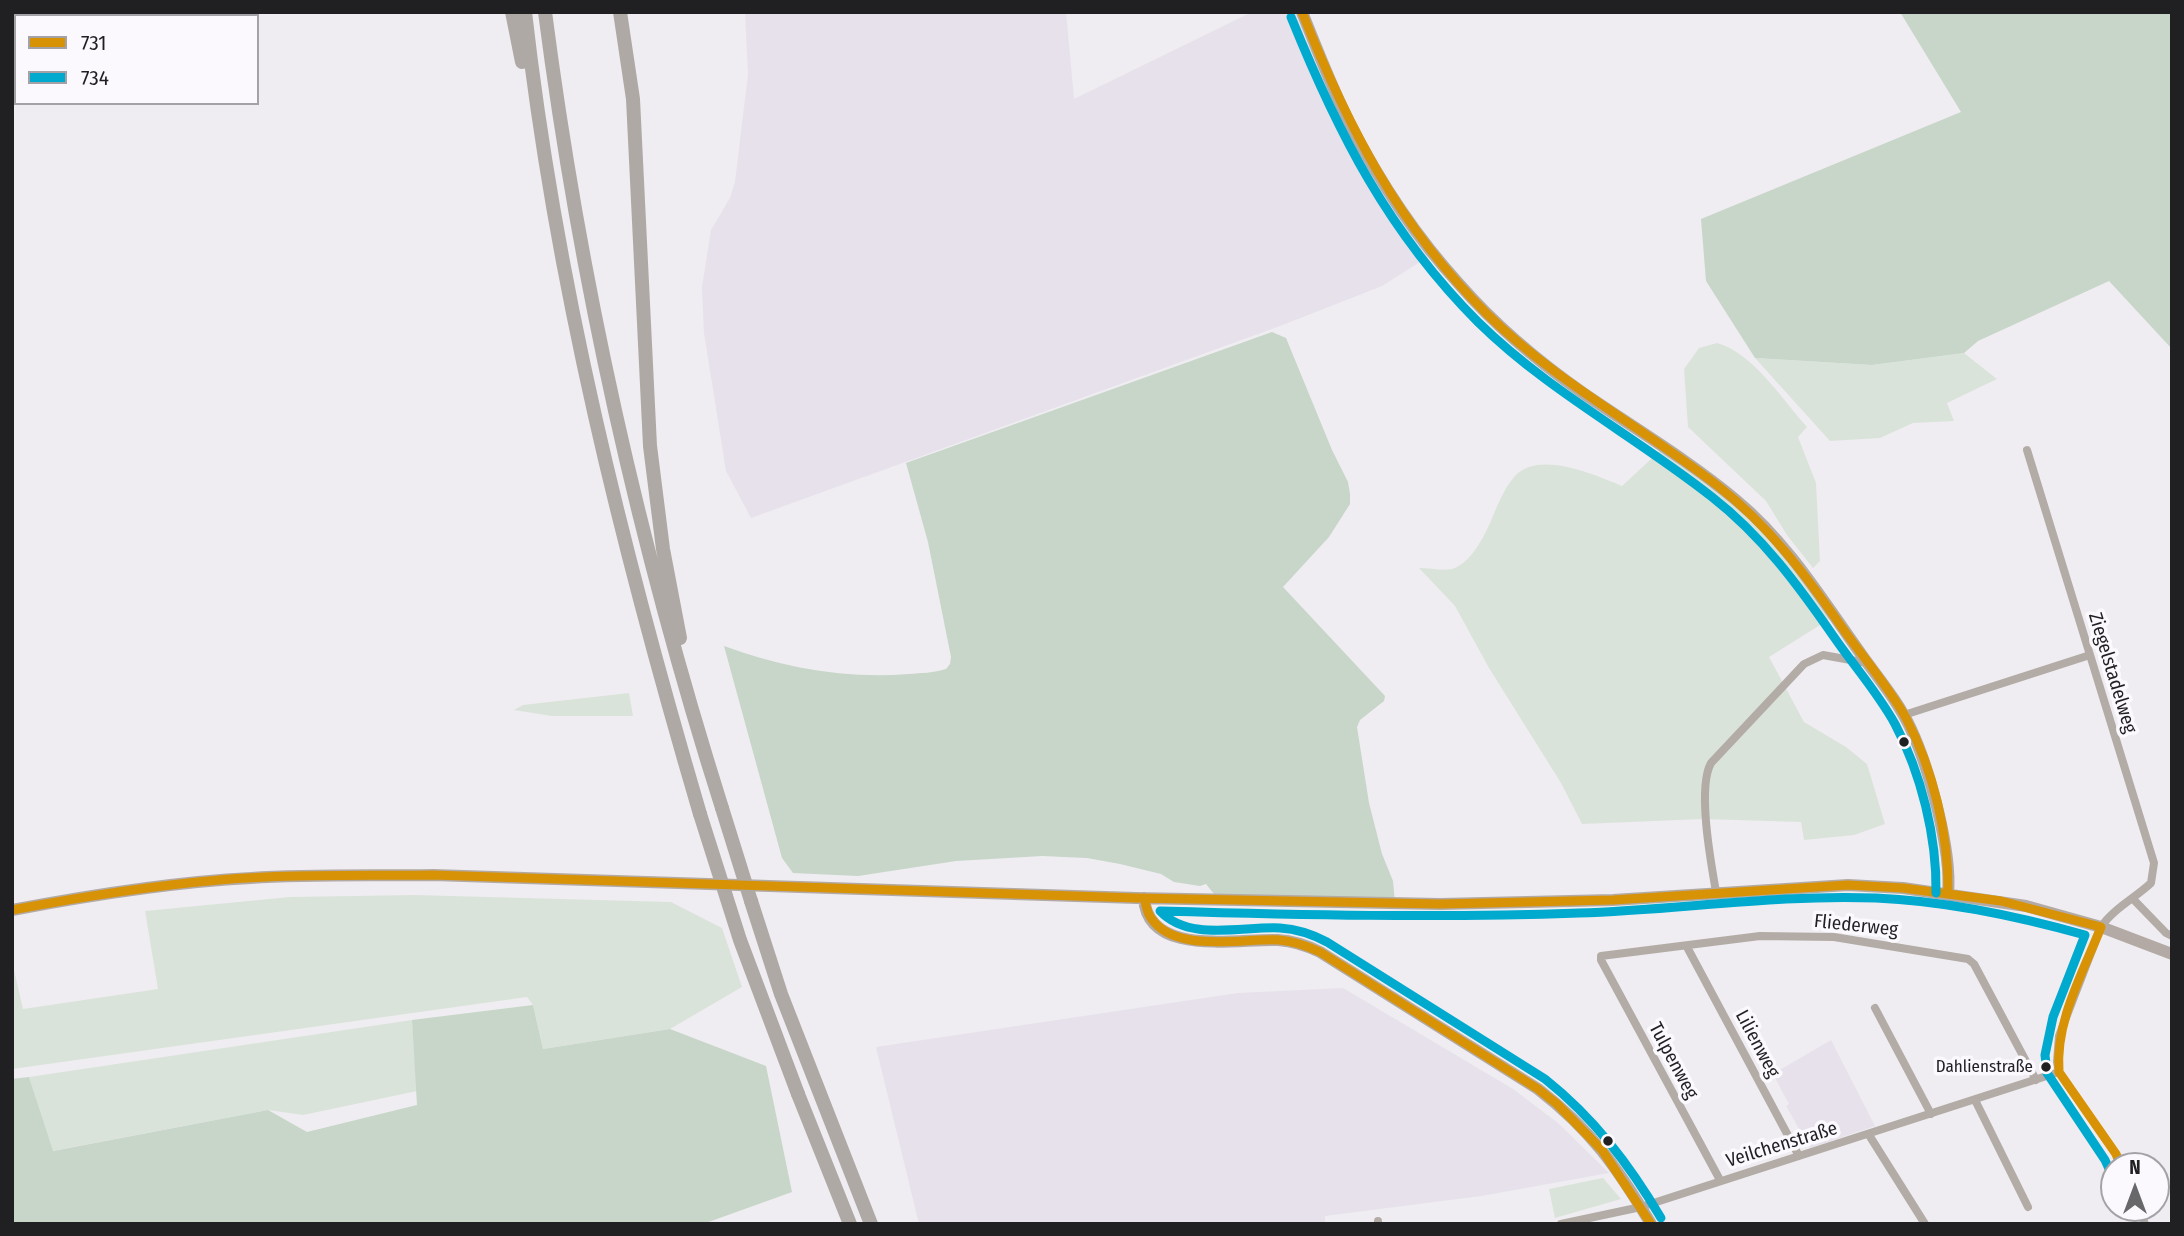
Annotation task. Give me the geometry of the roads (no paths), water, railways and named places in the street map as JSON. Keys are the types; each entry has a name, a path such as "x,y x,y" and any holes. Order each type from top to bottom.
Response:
{"highway":[{"path":"512,12 527,92 535,107"},
{"path":"525,12 535,107 557,228 627,552 700,814 740,940 849,1224"},
{"path":"545,12 589,287 646,548 694,719 781,994 871,1224"},
{"path":"620,12 632,99 650,446 663,549 691,687 694,719"}],"main road":[{"path":"1302,12 1347,119 1364,152 1419,233 1460,285 1490,317 1558,374 1671,451 1738,501 1779,543 1811,582 1904,715 1935,800 1950,876 1948,893"},
{"path":"12,910 163,885 252,878 343,876 433,875 1144,898 1440,904 1613,900 1849,885 1948,893 2026,906 2101,927 2172,954"},
{"path":"1144,898 1145,911 1152,921 1173,937 1199,941 1278,940 1300,943 1320,951 1538,1089 1564,1110 1600,1147 1623,1177 1651,1224"}],"street":[{"name":"Ziegelstadelweg","path":"2027,450 2154,863 2151,883 2134,900 2109,915 2101,927"},
{"path":"1716,892 1705,790 1707,771 1711,763 1804,664 1823,655 1867,663"},
{"path":"1904,715 2090,655"},
{"path":"2134,900 2172,936"},
{"path":"2101,927 2059,1036 2057,1062 2059,1072 2115,1152"},
{"name":"Fliederweg","path":"1601,956 1760,936 1834,937 1968,959 1974,964 2036,1080"},
{"name":"Lilienweg","path":"1687,947 1799,1156"},
{"name":"Tulpenweg","path":"1601,956 1720,1180"},
{"path":"1875,1008 1931,1114"},
{"name":"Veilchenstraße","path":"1564,1223 1641,1207 2059,1072"},
{"path":"1975,1100 2028,1208"},
{"path":"1869,1135 1925,1224"}],"place":[{"name":"Dahlienstraße","path":"2046,1067"}]}
